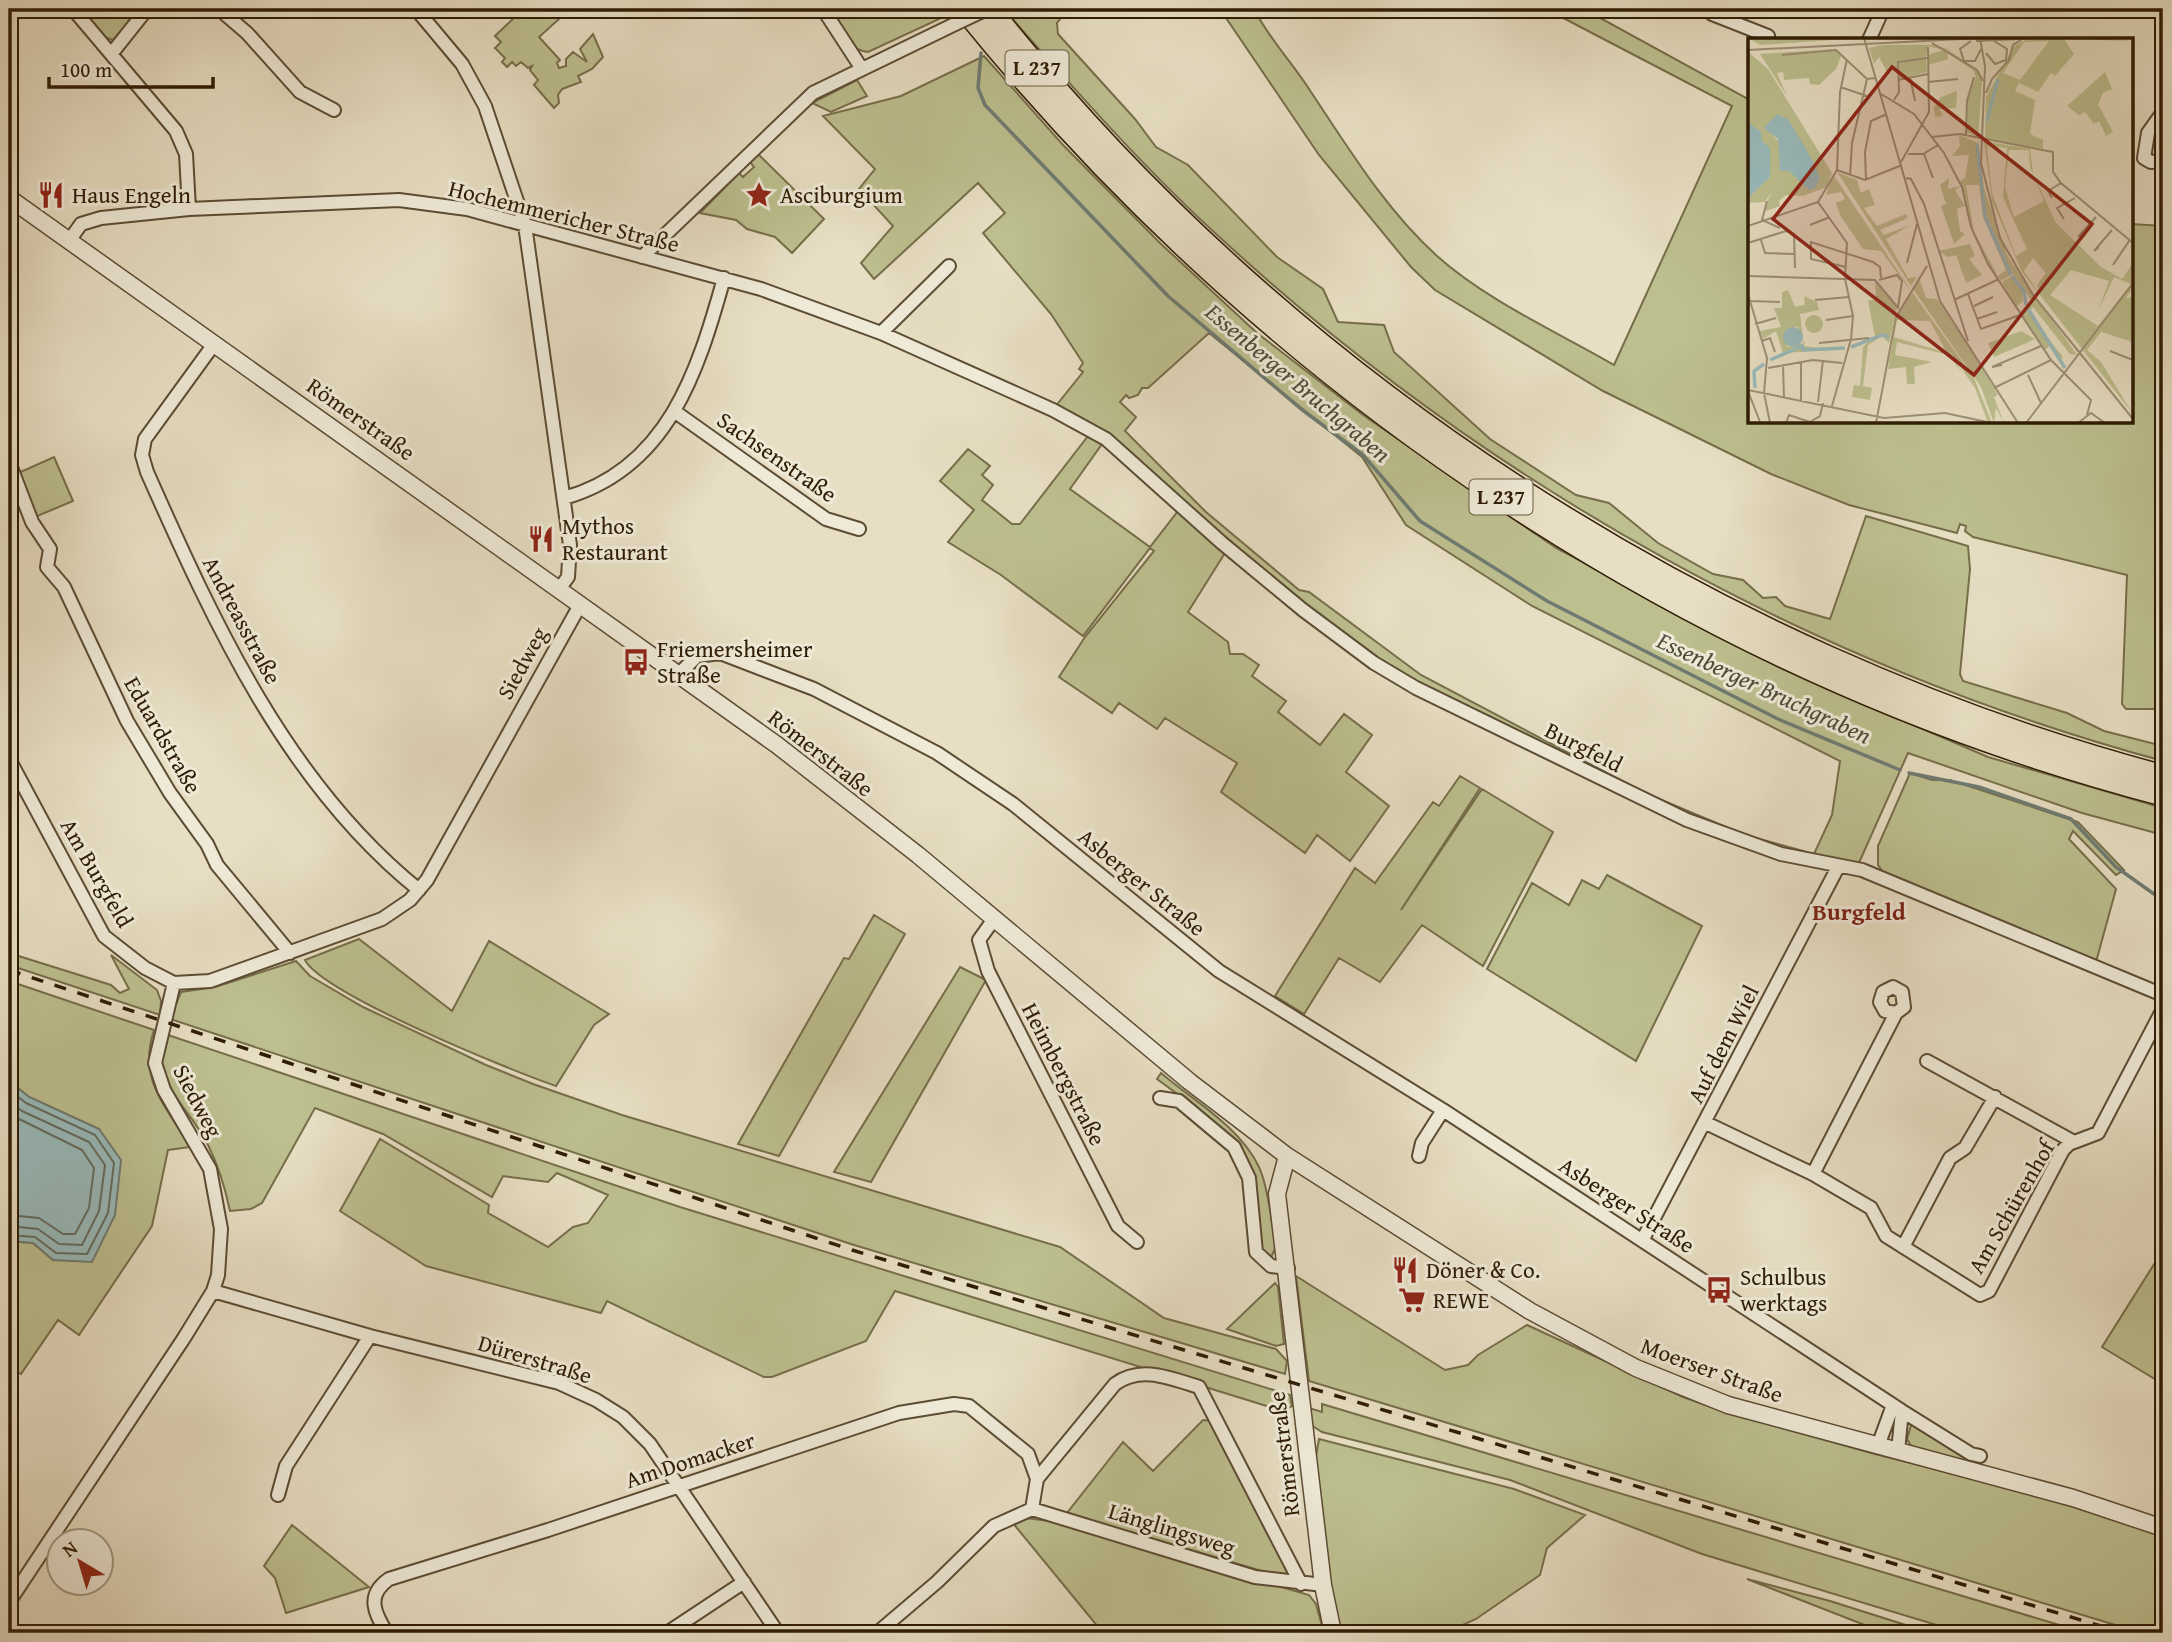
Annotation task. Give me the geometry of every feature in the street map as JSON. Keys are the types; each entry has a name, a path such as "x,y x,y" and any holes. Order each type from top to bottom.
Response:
{"highway":[{"name":"L 237","path":"989,9 1088,125 1197,235 1334,353 1474,457 1624,551 1740,614 1831,657 2004,727 2163,776"},
{"name":"L 237","path":"960,16 1194,257 1324,370 1462,472 1632,578 1810,668 1982,739 2163,795"}],"street":[{"path":"73,9 176,131 186,154 189,209"},
{"path":"112,53 147,9"},
{"path":"219,9 247,33 300,92 334,110"},
{"path":"416,9 462,64 479,94 504,157 526,225 570,557 568,577 559,589"},
{"path":"823,9 862,69"},
{"path":"642,257 796,106 813,93 960,16 989,9"},
{"path":"1708,9 1712,15 1768,36"},
{"path":"1870,38 1883,9"},
{"path":"2163,112 2148,133 2144,158 2151,162 2163,161"},
{"name":"Römerstraße","path":"9,198 777,745 994,919 1190,1082 1287,1156 1277,1194 1323,1585 1333,1633"},
{"name":"Hochemmericher Straße","path":"69,241 86,220 189,209 399,200 467,209 724,278 802,303 881,333 1054,410"},
{"path":"881,333 949,266"},
{"path":"564,498 585,492 625,470 654,441 674,411 703,351 724,278"},
{"name":"Andreasstraße","path":"214,344 145,439 142,455 147,472 214,620 269,714 337,806 419,890"},
{"name":"Burgfeld","path":"1054,410 1106,439 1222,543 1303,610 1374,663 1416,688 1687,820 1744,843 1839,867 1862,870 2163,995"},
{"name":"Sachsenstraße","path":"674,411 826,519 859,529"},
{"name":"Eduardstraße","path":"9,462 32,522 50,549 47,567 64,587 89,645 141,745 170,793 207,844 217,865 289,953"},
{"name":"Siedweg","path":"9,1602 213,1291 221,1228 216,1192 199,1147 164,1090 155,1063 174,983 210,981 382,919 410,900 419,890 580,605"},
{"name":"Asberger Straße","path":"679,674 697,656 712,652 814,689 890,726 975,777 1219,971 1443,1110 1898,1408 1971,1454 1980,1456"},
{"name":"Am Burgfeld","path":"9,759 104,936 145,968 174,983"},
{"name":"Auf dem Wiel","path":"1643,1239 1839,867"},
{"name":"Heimbergstraße","path":"994,919 979,940 988,971 1118,1226 1137,1242"},
{"name":"Am Schürenhof","path":"1706,1123 1813,1174 1871,1208 1886,1236 1980,1295 1989,1291 2063,1150 2074,1142 2098,1133 2163,1009"},
{"path":"1813,1174 1896,1013"},
{"path":"1927,1060 2074,1142"},
{"path":"1903,1247 1950,1158 1965,1148 1974,1136 1995,1097"},
{"path":"1160,1098 1179,1101 1234,1147 1249,1178 1256,1252 1271,1266 1287,1268"},
{"path":"1419,1156 1422,1143 1443,1110"},
{"name":"Moerser Straße","path":"1287,1156 1530,1311 1636,1368 1728,1405 2073,1499 2163,1528"},
{"name":"Dürerstraße","path":"213,1291 370,1336 578,1390 633,1426 680,1485 778,1633"},
{"path":"278,1495 286,1465 370,1336"},
{"name":"Länglingsweg","path":"1301,1584 1199,1387 1146,1373 1128,1374 1115,1384 1037,1479 1032,1509 1255,1577 1301,1584 1323,1585"},
{"name":"Am Domacker","path":"387,1633 375,1613 373,1603 377,1589 389,1579 899,1413 954,1404 978,1410 1028,1454 1037,1479"},
{"path":"1878,1446 1898,1408"},
{"path":"1898,1408 1898,1451"},
{"path":"877,1633 937,1582 994,1526 1032,1509"},
{"path":"667,1633 744,1581"}],"green space":[{"path":"78,9 141,9 113,40 104,37"},
{"path":"514,9 570,9 539,37 560,60 557,63 559,68 566,66 566,59 573,52 587,62 580,49 593,34 603,57 592,69 578,76 581,82 562,89 558,95 559,103 554,108 534,85 538,80 530,70 532,66 528,68 521,62 516,66 512,62 507,67 502,62 505,58 495,48 501,42 495,36 518,14"},
{"path":"829,9 946,9 950,14 868,52 849,42"},
{"path":"1020,9 1074,9 1064,14 1057,23 1058,34 1135,119 1156,147 1188,165 1277,257 1323,289 1338,322 1384,325 1394,352 1490,439 1576,495 1609,503 1658,543 1713,574 1743,580 1763,598 1776,597 1785,606 1830,619 1866,516 1968,546 1970,569 1960,674 1963,681 2067,713 2104,731 2163,746 2163,761 2034,722 1907,675 1784,620 1664,558 1547,489 1435,413 1328,331 1226,243 1141,161 1008,14"},
{"path":"1220,9 1254,9 1369,178 1401,219 1437,256 1477,287 1522,315 1614,365 1732,106 1546,9 1584,9 1748,99 1748,424 2134,424 2134,224 2163,226 2163,709 2126,709 2122,704 2127,575 1973,537 1965,531 1966,526 1960,524 1957,533 1849,505 1771,474 1603,391 1435,290 1411,267 1319,155"},
{"path":"984,56 1063,145 1161,244 1257,333 1363,415 1556,548 1781,668 1988,757 2163,808 2163,835 2082,813 1908,753 1858,865 1781,850 1707,825 1415,683 1361,650 1225,538 1055,407 1083,372 1079,369 1083,363 1051,314 983,233 1005,213 978,183 874,279 861,263 893,226 859,189 875,169 823,116 901,96","holes":["1209,333 1362,457 1406,525 1532,606 1840,761 1832,815 1814,854 1745,835 1645,793 1421,675 1309,592 1299,590 1206,512 1125,431 1136,417 1120,402 1126,395 1129,398 1138,395 1142,388 1148,388"]},
{"path":"857,80 867,96 831,112 812,103"},
{"name":"Asciburgium","path":"758,154 824,219 792,253 775,237 747,229 736,220 700,213 739,173 743,177 754,167 750,162"},
{"path":"1088,436 1102,444 1070,489 1150,547 1178,511 1225,553 1188,612 1228,642 1230,654 1243,654 1259,665 1252,676 1286,701 1278,712 1320,745 1344,714 1372,735 1346,772 1389,806 1350,861 1317,835 1305,853 1221,792 1237,763 1165,718 1157,729 1119,703 1112,713 1059,677 1085,637 1154,551 1150,548 1083,636 1001,575 948,542 974,510 940,481 968,449 990,466 982,475 993,485 982,500 1012,524 1020,524"},
{"path":"54,457 73,501 35,517 16,474"},
{"path":"1910,773 1932,780 1950,780 2078,822 2124,870 2116,875 2073,831 2069,839 2116,889 2096,962 1883,872 1878,865 1878,846"},
{"path":"1460,776 1480,788 1401,910 1482,789 1553,832 1483,966 1422,925 1380,982 1339,958 1304,1014 1275,996 1355,868 1375,883 1433,802 1439,806"},
{"path":"1607,875 1702,926 1636,1061 1487,969 1532,883 1569,905 1582,880 1599,889"},
{"path":"874,915 905,934 779,1156 738,1144 844,958 849,959"},
{"path":"359,939 452,1011 489,941 609,1014 594,1025 556,1086 462,1049 381,1011 319,975 305,960"},
{"path":"9,953 111,985 120,993 129,989 111,955 157,990 161,1001 160,1015 9,965"},
{"path":"296,961 310,976 363,1007 533,1084 622,1115 1060,1247 1164,1318 1276,1349 1287,1361 1285,1374 854,1245 170,1019 181,992 215,987"},
{"path":"960,967 986,980 871,1182 834,1172"},
{"path":"9,981 154,1030 149,1064 152,1079 164,1105 190,1147 168,1150 152,1226 79,1335 58,1320 21,1374 9,1367 9,1241 33,1243 53,1260 99,1129 29,1097 9,1081"},
{"path":"165,1034 680,1207 1290,1395 1292,1406 1283,1411 895,1291 866,1341 772,1377 764,1377 607,1301 601,1313 426,1266 340,1211 380,1139 489,1205 488,1213 548,1247 573,1227 588,1223 608,1195 557,1173 548,1182 503,1176 492,1197 383,1134 315,1108 262,1203 251,1209 230,1211 221,1177 208,1145 167,1080 162,1051"},
{"path":"1161,1073 1228,1127 1251,1153 1259,1167 1267,1196 1276,1247 1271,1257 1265,1257 1261,1252 1248,1165 1180,1096 1157,1079"},
{"path":"2163,1250 2163,1384 2102,1347"},
{"path":"1296,1276 1445,1370 1468,1365 1478,1355 1527,1325 1683,1397 1725,1412 1875,1454 2070,1503 2163,1534 2163,1633 2142,1633 1309,1381"},
{"path":"1275,1283 1278,1287 1284,1344 1276,1346 1227,1329"},
{"path":"1322,1404 2086,1633 1963,1633 1702,1554 1510,1480 1322,1432 1311,1425 1309,1408 1322,1412"},
{"path":"1203,1420 1212,1421 1289,1568 1288,1576 1265,1572 1067,1513 1123,1442 1153,1471"},
{"path":"1912,1422 1970,1459 1970,1463 1911,1446 1907,1439"},
{"path":"1319,1439 1514,1489 1585,1515 1547,1548 1540,1575 1476,1619 1445,1633 1337,1633 1315,1461"},
{"path":"1025,1518 1058,1522 1309,1595 1316,1604 1324,1633 1103,1633 1012,1522"},
{"path":"292,1525 369,1587 286,1613 275,1578 264,1566"},
{"path":"1747,1579 1830,1601 1931,1633 1873,1633 1875,1629"}],"water":[{"path":"9,1081 29,1097 99,1129 121,1160 115,1215 92,1262 53,1260 33,1243 9,1241"}],"waterway":[{"name":"Essenberger Bruchgraben","path":"981,53 978,88 985,105 1168,296 1301,409 1363,455 1420,521 1547,601 1778,719 1900,770"},
{"name":"Essenberger Bruchgraben","path":"1909,773 1979,787 2071,819 2116,867 2154,894"}],"railway":[{"path":"9,970 852,1250 2124,1633"}],"place":[{"name":"Haus Engeln","path":"51,195"},
{"name":"Asciburgium","path":"759,195"},
{"name":"Mythos Restaurant","path":"541,539"},
{"name":"Friemersheimer Straße","path":"636,662"},
{"name":"Döner & Co.","path":"1405,1270"},
{"name":"Schulbus werktags","path":"1719,1290"},
{"name":"REWE","path":"1412,1300"}],"district":[{"name":"Burgfeld","path":"1859,912"}]}
